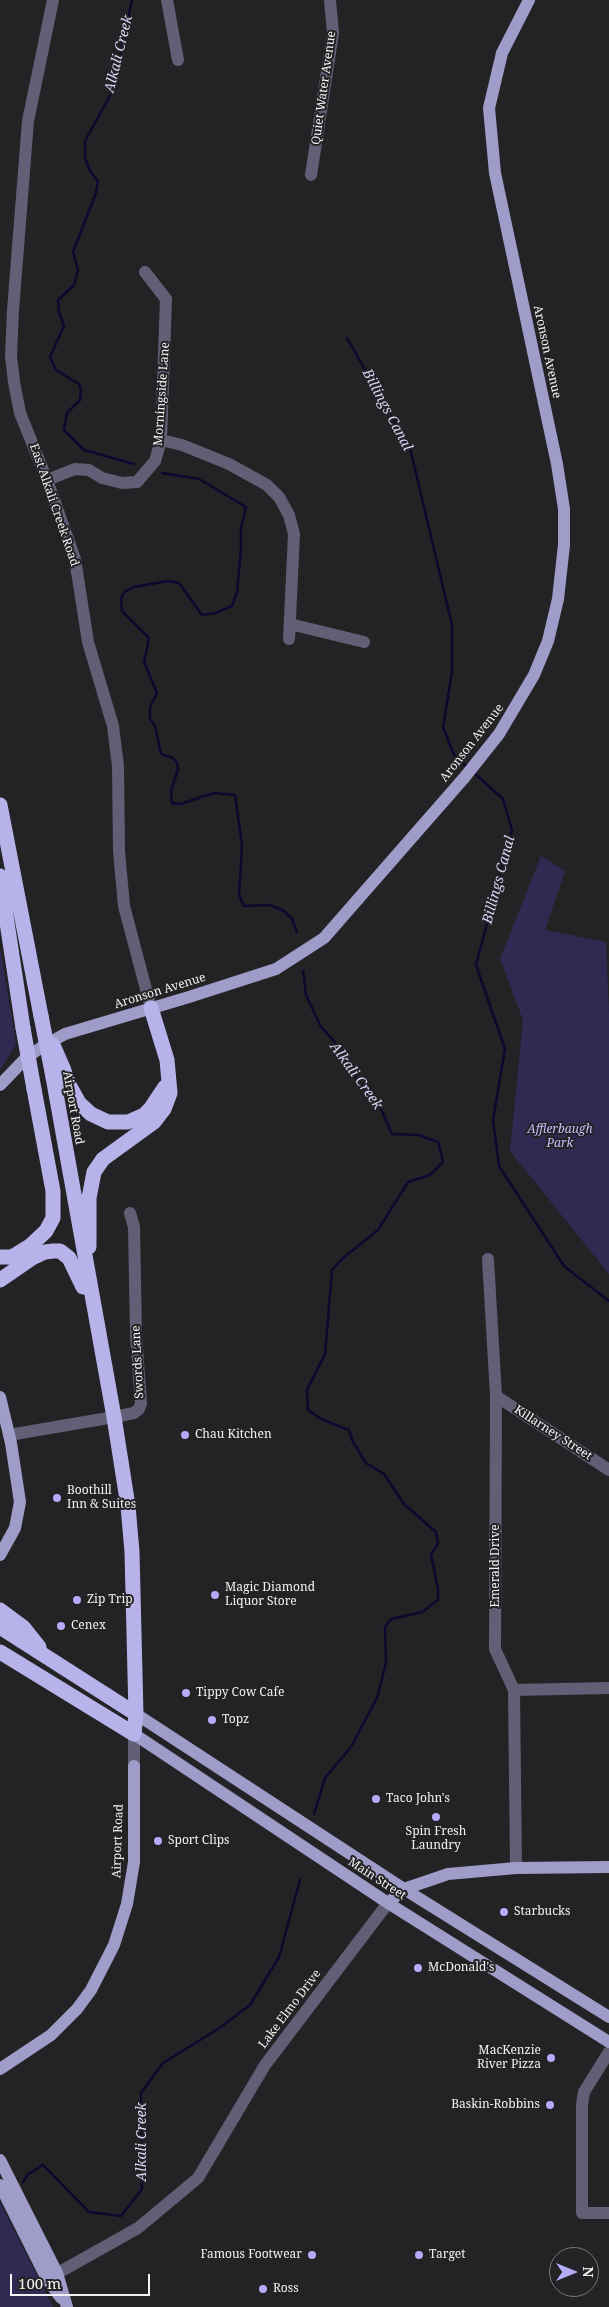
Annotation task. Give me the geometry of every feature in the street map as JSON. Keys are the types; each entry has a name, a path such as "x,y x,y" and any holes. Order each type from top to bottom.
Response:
{"highway":[{"name":"Airport Road","path":"0,805 41,1016 58,1073 89,1281 123,1465 132,1546 136,1714 134,1734"},
{"path":"0,876 23,1028 53,1191 53,1218 46,1231 30,1246 12,1257 0,1257"},
{"path":"89,1281 89,1198 94,1172 103,1159 154,1122 164,1109 170,1093 169,1071 151,1008"},
{"path":"58,1073 85,1108 99,1119 118,1123 135,1120 152,1108 161,1095 169,1071"},
{"path":"0,1280 45,1252 60,1251 69,1258 75,1268 96,1318"},
{"path":"0,1610 23,1627 46,1656"},
{"path":"0,1627 136,1714"},
{"path":"0,1652 134,1734"}],"main road":[{"name":"Aronson Avenue","path":"0,1085 26,1059 43,1046 65,1034 258,975 289,962 324,938 464,778 516,708 534,675 544,649 558,599 564,545 564,509 557,464 495,173 489,108 502,53 529,0"},
{"path":"0,1397 9,1435 20,1502 15,1528 0,1555"},
{"name":"Main Street","path":"136,1714 404,1888 609,2017"},
{"name":"Main Street","path":"134,1734 388,1903 609,2042"},
{"name":"Airport Road","path":"0,2069 51,2035 77,2009 91,1990 114,1944 127,1904 134,1862 134,1766"},
{"name":"Lake Elmo Drive","path":"388,1903 404,1888 448,1874 516,1868 609,1867"},
{"path":"0,2160 30,2232 66,2305"},
{"path":"0,2185 30,2232"}],"street":[{"name":"East Alkali Creek Road","path":"53,0 28,121 11,356 20,413 48,480 75,559 88,642 113,726 118,766 119,851 124,906 151,1008"},
{"path":"167,0 178,60"},
{"name":"Quiet Water Avenue","path":"311,175 333,34 330,0"},
{"name":"Morningside Lane","path":"48,480 75,469 89,470 102,478 122,483 137,482 155,461 160,440 166,299 145,272"},
{"path":"160,440 182,445 229,464 267,485 279,497 288,515 294,534 289,639"},
{"path":"290,624 364,642"},
{"name":"Swords Lane","path":"9,1435 134,1413 140,1408 136,1335 134,1227 130,1213"},
{"name":"Emerald Drive","path":"488,1259 496,1396 495,1649 514,1690 516,1868"},
{"name":"Killarney Street","path":"496,1396 609,1470"},
{"path":"514,1690 609,1688"},
{"name":"Airport Road","path":"134,1734 134,1766"},
{"name":"Lake Elmo Drive","path":"52,2276 138,2228 198,2178 265,2065 388,1903"},
{"path":"609,2052 584,2092 582,2106 582,2213 609,2212"}],"green space":[{"name":"Afflerbaugh Park","path":"541,856 565,871 545,930 606,942 609,1014 609,1274 510,1151 523,1020 500,959"},
{"path":"0,947 16,1044 0,1070"},
{"path":"0,2202 4,2210 53,2307 0,2307"}],"waterway":[{"name":"Alkali Creek","path":"132,0 112,92 85,141 85,158 90,171 98,181 96,193 73,252 78,270 74,285 58,300 59,312 64,326 50,357 56,370 79,384 81,391 80,400 67,413 64,430 84,450 134,464"},
{"name":"Billings Canal","path":"347,338 410,448 452,625 452,672 443,727 454,755 467,767"},
{"name":"Alkali Creek","path":"162,473 199,479 246,507 241,528 237,592 232,606 216,613 202,615 179,583 168,581 134,587 124,592 121,599 122,611 148,637 144,662 157,693 150,707 150,719 155,726 161,754 173,758 177,763 178,769 171,791 172,803 180,804 214,793 235,795 242,845 239,895 244,906 270,905 284,911 292,919 297,932"},
{"name":"Billings Canal","path":"473,772 503,799 512,830 476,965 505,1049 493,1120 499,1166 564,1266 609,1301"},
{"name":"Alkali Creek","path":"303,971 306,995 321,1027 334,1041 360,1084 381,1109 392,1134 418,1135 438,1142 443,1162 430,1175 408,1182 378,1230 342,1259 332,1270 325,1354 307,1390 308,1410 321,1419 349,1430 353,1442 366,1463 384,1474 404,1504 436,1532 438,1544 431,1554 438,1589 438,1600 422,1612 391,1619 385,1627 386,1663 377,1698 351,1747 325,1778 314,1814"},
{"name":"Alkali Creek","path":"23,2182 28,2174 43,2165 89,2212 121,2216 142,2189 141,2093 163,2063 218,2029 250,2005 279,1957 300,1880"}],"place":[{"name":"Chau Kitchen","path":"185,1435"},
{"name":"Boothill Inn & Suites","path":"57,1498"},
{"name":"Magic Diamond Liquor Store","path":"215,1595"},
{"name":"Zip Trip","path":"77,1600"},
{"name":"Cenex","path":"61,1626"},
{"name":"Tippy Cow Cafe","path":"186,1693"},
{"name":"Topz","path":"212,1720"},
{"name":"Taco John's","path":"376,1799"},
{"name":"Spin Fresh Laundry","path":"436,1817"},
{"name":"Sport Clips","path":"158,1841"},
{"name":"Starbucks","path":"504,1912"},
{"name":"McDonald's","path":"418,1968"},
{"name":"MacKenzie River Pizza","path":"551,2058"},
{"name":"Baskin-Robbins","path":"550,2105"},
{"name":"Famous Footwear","path":"312,2255"},
{"name":"Target","path":"419,2255"},
{"name":"Ross","path":"263,2289"}]}
